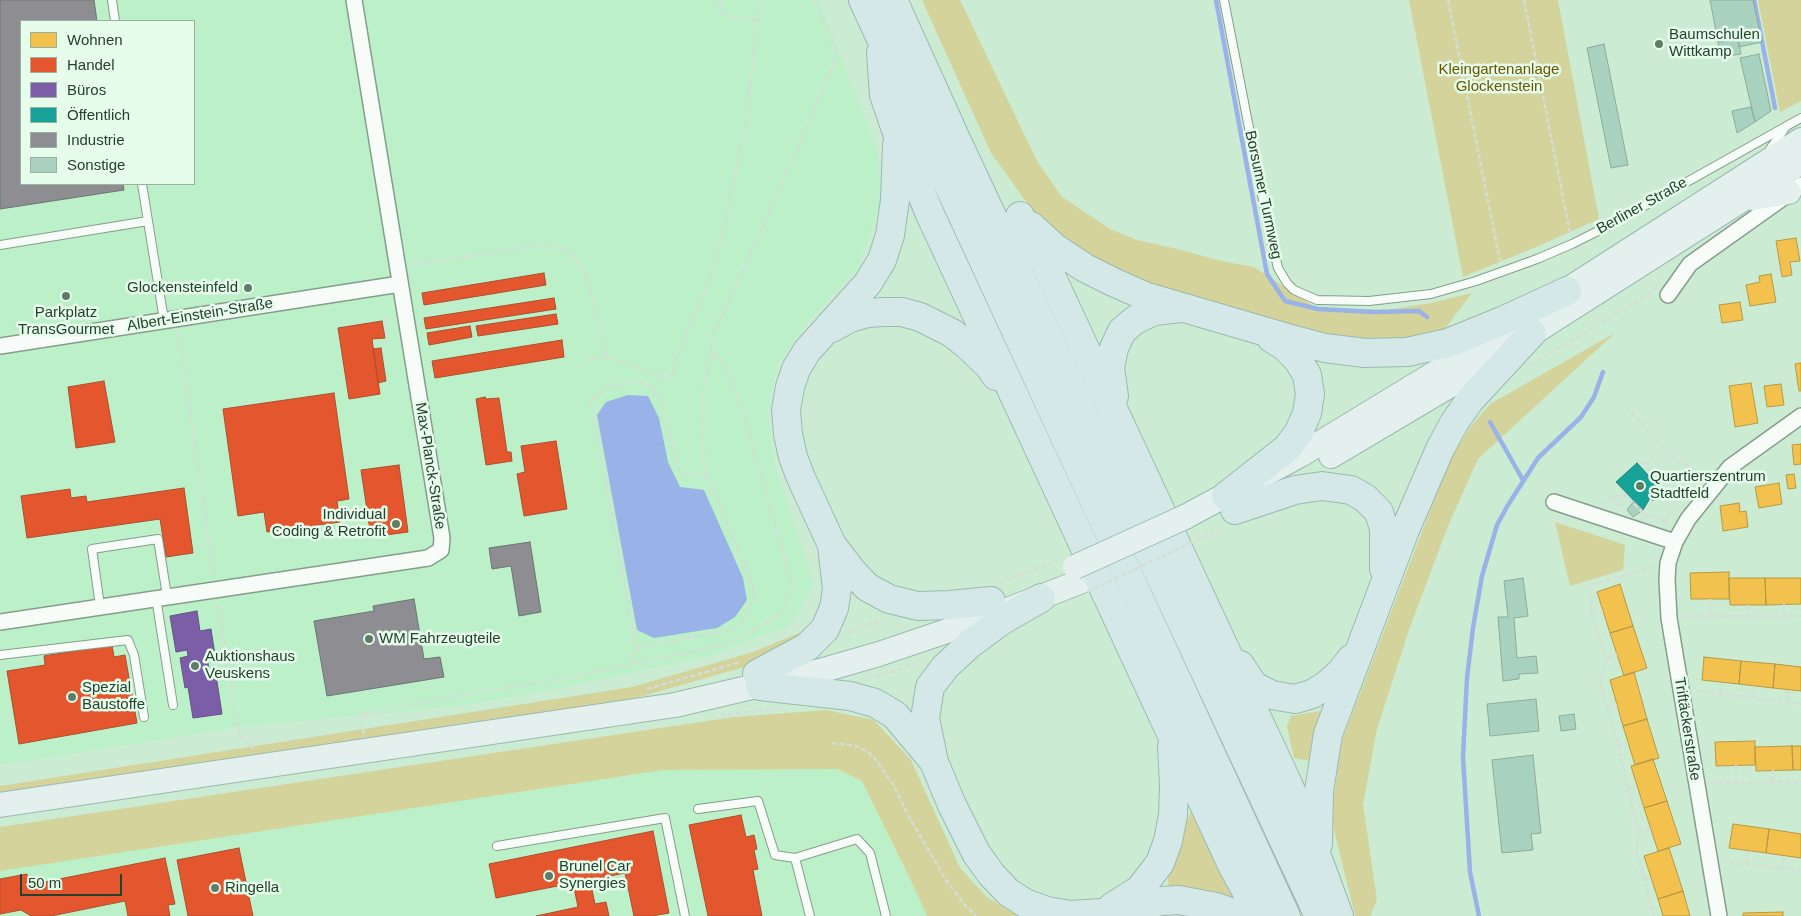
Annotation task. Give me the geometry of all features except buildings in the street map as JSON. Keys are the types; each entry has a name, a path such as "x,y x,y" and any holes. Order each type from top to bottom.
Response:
{"highway":[{"path":"863,0 1286,916"},
{"path":"893,0 1319,916"},
{"path":"880,36 884,95 898,136 929,212 1233,867 1260,916"},
{"path":"898,136 895,200 890,235 882,260 868,283 807,351 796,369 790,387 786,410 788,434 801,478 832,545 852,571 867,586 889,599 918,606 950,605 992,593"},
{"path":"956,139 1020,216 1056,248 1085,268 1130,290 1256,330 1325,348 1365,353 1407,352 1448,344 1567,291"},
{"path":"1020,216 1046,265 1288,784 1339,916"},
{"path":"1116,414 1110,368 1114,348 1122,331 1135,320 1154,311 1184,308"},
{"path":"818,338 843,322 867,313 902,312 920,317 952,333 967,344 988,365 1021,411"},
{"path":"1230,503 1287,448 1299,432 1307,413 1310,394 1306,375 1298,360 1284,346 1256,330"},
{"path":"1318,858 1319,791 1323,756 1328,734 1384,584 1422,490 1440,448 1470,400 1532,333"},
{"path":"1230,503 1322,486 1351,490 1365,498 1379,512 1384,529 1384,584"},
{"path":"754,673 807,647 824,629 834,608 837,589 832,545"},
{"path":"1041,598 1001,621 970,644 945,667 930,687 925,718 934,762 952,805 976,853 991,874 1008,892 1025,902 1047,911 1071,915 1101,913 1162,901 1179,900 1216,907 1242,916"},
{"path":"1220,639 1254,686 1272,695 1295,699 1312,694 1325,686 1340,673 1360,648"},
{"path":"754,673 875,703 895,715 934,762"},
{"path":"1101,913 1140,889 1160,863 1168,841 1173,815 1174,786 1171,733"}],"main road":[{"path":"1230,503 1311,468 1532,333 1739,191 1794,133"},
{"path":"0,805 575,720 874,641 992,593 1076,575 1190,530 1302,454 1567,291 1739,191 1801,162"},
{"path":"1739,191 1795,188"},
{"path":"754,673 820,671 887,651 1041,598 1076,575"}],"street":[{"name":"Max-Planck-Straße","path":"0,622 216,588 428,558 441,550 442,538 354,0"},
{"path":"1668,295 1690,264 1795,188"},
{"name":"Albert-Einstein-Straße","path":"0,346 400,284"},
{"name":"Triftäckerstraße","path":"1719,916 1669,618 1667,593 1668,563 1675,542 1688,519 1730,467 1801,416"},
{"path":"1554,502 1675,542"}],"lane":[{"path":"112,0 116,20"},
{"name":"Borsumer Turmweg","path":"1224,0 1268,225 1278,268 1287,283 1294,290 1317,300 1369,301 1430,294 1476,281"},
{"name":"Berliner Straße","path":"1476,281 1572,244 1794,133 1801,118"},
{"path":"142,185 148,222 170,319"},
{"path":"0,245 148,222"},
{"path":"100,606 92,549 158,539 161,597 173,705"},
{"path":"0,655 128,640 134,655 144,717"},
{"path":"698,809 758,801 775,854 795,858 857,839 870,853 886,916"},
{"path":"497,846 665,818 686,916"},
{"path":"795,858 810,916"}],"path":[{"path":"720,0 721,12 732,18 757,21"},
{"path":"585,359 607,356 666,379 672,373 682,343 707,286 724,228 746,125 760,0"},
{"path":"636,648 735,629 741,624 749,611 754,598 753,585 704,466 703,399 714,333 773,204 836,58 835,50 815,0"},
{"path":"1448,0 1502,271"},
{"path":"1524,0 1572,244"},
{"path":"397,268 542,245 562,247 575,256 586,274 607,356"},
{"path":"386,317 387,344"},
{"path":"170,319 238,729 249,746 259,753"},
{"path":"360,715 631,665 736,640 779,615 788,601 790,586 788,570 745,419 726,366 711,349"},
{"path":"631,665 636,648 591,402 607,387 640,380 650,386 659,397 680,472 708,478"},
{"path":"1626,408 1637,417 1675,459 1688,466 1695,475 1676,501 1658,537"},
{"path":"1658,452 1644,464 1661,483 1672,476 1678,468"},
{"path":"1645,515 1666,520"},
{"path":"992,593 1076,575 1190,530"},
{"path":"1654,916 1637,853 1638,831 1618,745 1600,681 1606,658 1592,613 1589,585 1668,563"},
{"path":"1710,599 1710,617"},
{"path":"1784,604 1784,616"},
{"path":"1747,605 1748,616"},
{"path":"1592,613 1604,611"},
{"path":"1669,618 1801,616"},
{"path":"845,634 887,618"},
{"path":"1606,658 1617,654"},
{"path":"643,690 754,673"},
{"path":"1720,694 1721,683"},
{"path":"1753,698 1754,687"},
{"path":"1681,690 1801,704"},
{"path":"1786,702 1788,690"},
{"path":"1608,707 1617,704"},
{"path":"832,743 856,746 863,749 877,761 894,786 909,817 946,880 976,916"},
{"path":"1618,745 1628,744"},
{"path":"1736,765 1736,783"},
{"path":"1773,770 1773,782"},
{"path":"1696,784 1801,782"},
{"path":"1628,789 1638,787"},
{"path":"1638,831 1650,829"},
{"path":"1746,864 1748,850"},
{"path":"1782,868 1785,856"},
{"path":"1709,859 1801,871"},
{"path":"1644,880 1651,877"}],"shaded area":[{"name":"Glockensteinfeld","path":"0,0 739,0 755,2 756,0 819,0 878,152 881,202 858,268 808,322 776,366 768,414 775,468 814,585 790,625 713,655 586,683 462,706 246,726 0,765"},
{"path":"837,769 862,781 927,916 0,916 0,871 663,770"}],"green space":[{"path":"922,0 960,0 1037,161 1062,197 1110,229 1137,240 1221,261 1254,267 1318,309 1387,310 1431,303 1472,293 1438,338 1364,345 1181,297 1116,271 1076,249 1037,217 991,153"},
{"name":"Kleingartenanlage Glockenstein","path":"1409,0 1558,0 1599,219 1463,277"},
{"path":"1758,0 1801,0 1801,101 1780,112"},
{"path":"1615,333 1478,459 1448,526 1410,627 1377,729 1363,804 1377,900 1370,916 1355,916 1333,826 1334,795 1341,743 1450,459 1469,429 1490,404"},
{"path":"1555,522 1625,545 1623,570 1570,586"},
{"path":"804,631 811,635 772,659 636,698 549,716 0,798 0,786 632,687 753,652"},
{"path":"826,710 874,720 911,760 960,868 987,897 1018,916 927,916 862,781 837,769 663,770 0,871 0,827 734,717"},
{"path":"1320,711 1319,736 1310,761 1294,758 1287,726 1291,716"},
{"path":"1194,804 1248,913 1169,887 1167,871"}],"water":[{"path":"628,395 648,396 659,418 668,462 680,487 704,490 743,578 747,600 735,617 717,628 654,638 637,630 597,415 606,402"}],"waterway":[{"path":"1216,0 1267,274 1285,301 1318,309 1374,312 1419,311 1427,317"},
{"path":"1754,0 1775,108"},
{"path":"1479,916 1470,872 1463,757 1467,678 1482,576 1497,525 1508,505 1538,458 1581,417 1594,397 1603,372"},
{"path":"1490,422 1523,480"}],"place":[{"name":"Baumschulen Wittkamp","path":"1659,44"},
{"name":"Glockensteinfeld","path":"248,288"},
{"name":"Parkplatz TransGourmet","path":"66,296"},
{"name":"Quartierszentrum Stadtfeld","path":"1640,486"},
{"name":"Individual Coding & Retrofit","path":"396,524"},
{"name":"WM Fahrzeugteile","path":"369,639"},
{"name":"Auktionshaus Veuskens","path":"195,666"},
{"name":"Spezial Baustoffe","path":"72,697"},
{"name":"Brunel Car Synergies","path":"549,876"},
{"name":"Ringella","path":"215,888"}]}
